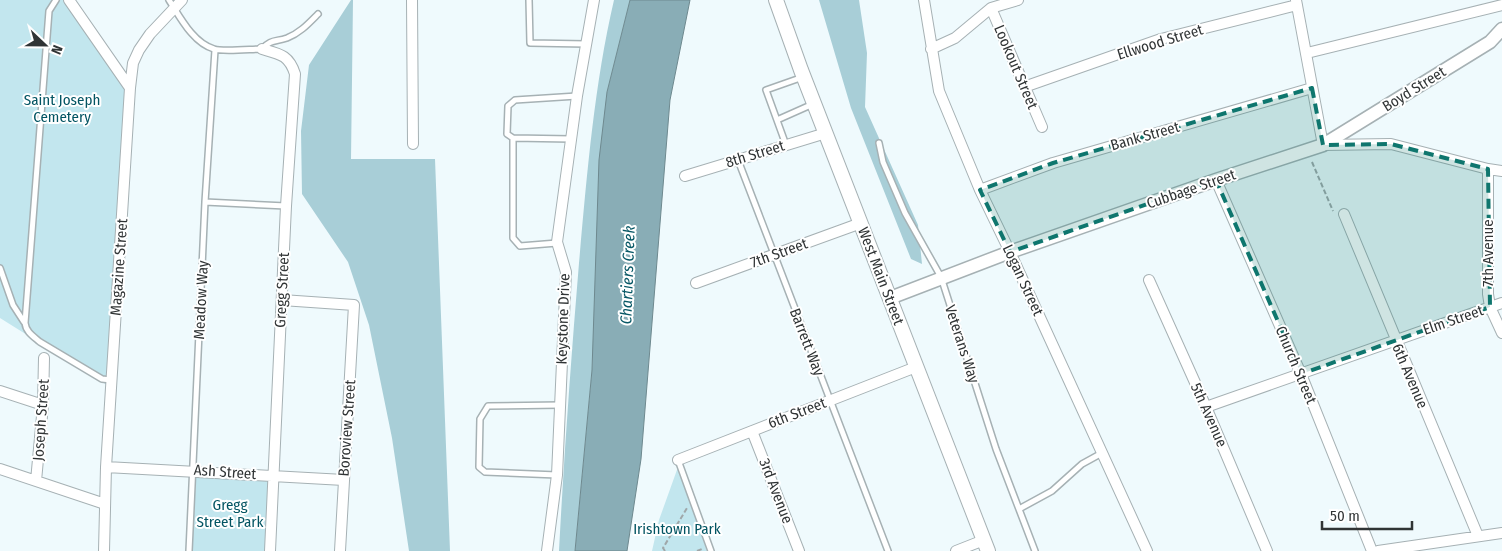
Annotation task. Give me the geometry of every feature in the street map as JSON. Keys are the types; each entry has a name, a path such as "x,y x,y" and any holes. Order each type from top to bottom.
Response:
{"main road":[{"name":"West Main Street","path":"776,0 814,103 986,546"}],"street":[{"path":"69,0 130,88"},
{"name":"Magazine Street","path":"104,551 111,380 133,62 150,34 172,4 182,0"},
{"path":"412,0 413,144"},
{"name":"Keystone Drive","path":"546,551 557,475 566,272 557,242 577,96 594,0"},
{"name":"Logan Street","path":"924,0 939,90 980,190 1147,551"},
{"path":"931,49 954,38 991,8 1018,0"},
{"path":"1297,3 1323,146"},
{"name":"Ellwood Street","path":"1024,87 1161,39 1297,3"},
{"path":"1307,53 1502,5"},
{"name":"Lookout Street","path":"991,8 1042,126"},
{"name":"Boyd Street","path":"1323,146 1490,42 1502,30"},
{"name":"Gregg Street","path":"262,49 279,53 291,62 295,74 286,206 270,551"},
{"name":"Bank Street","path":"980,190 1053,163 1312,88"},
{"name":"8th Street","path":"685,176 826,133"},
{"name":"Cubbage Street","path":"890,298 1010,252 1216,180 1323,146 1391,144 1502,171"},
{"name":"7th Avenue","path":"1488,169 1488,294 1490,307 1502,333"},
{"name":"Church Street","path":"1216,180 1301,374 1372,551"},
{"name":"6th Avenue","path":"1344,214 1478,536"},
{"name":"7th Street","path":"696,283 861,222"},
{"name":"5th Avenue","path":"1149,280 1206,407 1267,551"},
{"name":"Boroview Street","path":"282,300 354,305 340,551"},
{"name":"Elm Street","path":"1206,407 1502,303"},
{"name":"Joseph Street","path":"36,481 43,405 44,358"},
{"name":"6th Street","path":"678,460 916,367"},
{"path":"0,391 43,405"},
{"name":"3rd Avenue","path":"752,431 799,551"},
{"name":"Ash Street","path":"106,467 193,470 344,480"},
{"path":"0,469 105,504"},
{"path":"1378,551 1502,533"},
{"path":"956,551 986,546"}],"lane":[{"path":"56,0 49,11 25,322 26,328 31,335 40,342 102,379 111,380"},
{"path":"529,0 530,43 586,44"},
{"path":"172,4 186,27 201,41 215,50 262,49 268,42 287,38 301,31 318,14"},
{"name":"Meadow Way","path":"188,551 205,202 215,50"},
{"path":"786,146 766,90 804,76"},
{"path":"571,139 513,138 507,134 508,106 515,100 577,96"},
{"path":"776,120 814,103"},
{"path":"513,138 513,238 520,246 557,242"},
{"name":"Veterans Way","path":"879,143 883,162 905,213 941,277 996,449 1035,551"},
{"name":"Barrett Way","path":"738,160 888,551"},
{"path":"205,202 286,206"},
{"path":"0,268 13,305 25,322"},
{"path":"557,475 485,472 479,466 480,419 488,406 560,406"},
{"path":"1019,509 1052,491 1082,464 1102,452"},
{"path":"678,460 711,551"}],"path":[{"path":"1308,150 1335,217 1344,214"},
{"path":"665,551 663,548 686,509 693,501"}],"highlighted area":[{"path":"1312,88 1323,145 1391,144 1488,169 1490,307 1301,374 1216,180 1010,252 980,190 1053,163"}],"green space":[{"name":"Saint Joseph Cemetery","path":"0,0 64,0 125,89 107,385 0,318"},
{"name":"Irishtown Park","path":"678,467 707,551 652,551 659,520"},
{"name":"Gregg Street Park","path":"196,476 269,480 265,551 192,551"}],"shaded area":[{"path":"351,0 353,0 351,159 435,159 450,551 409,551 392,438 369,325 348,262 302,194 301,131 309,65"},
{"path":"614,0 630,0 607,92 592,370 575,551 559,551 570,371 588,164 601,65"},
{"path":"819,0 859,0 867,53 865,107 918,225 922,264 911,259 851,108"}],"water":[{"name":"Chartiers Creek","path":"630,0 690,0 670,100 641,459 627,551 575,551 592,370 599,160 607,92"}]}
